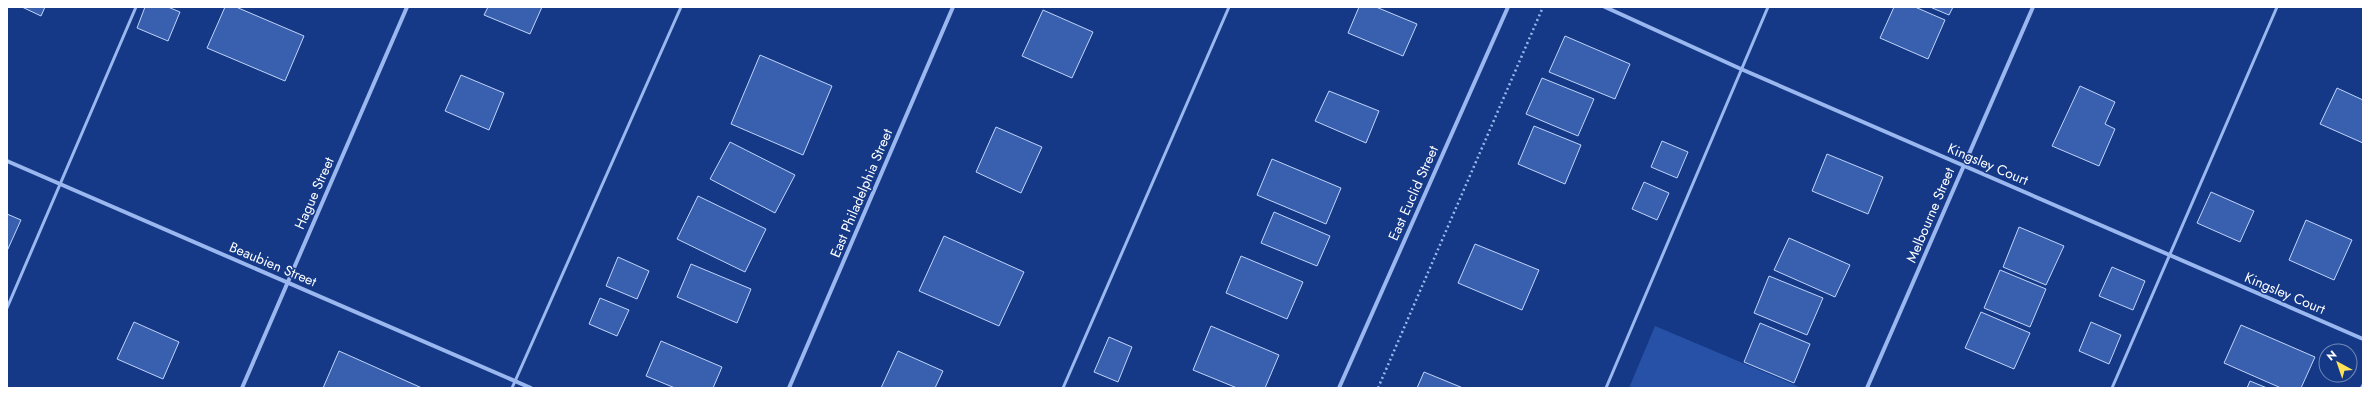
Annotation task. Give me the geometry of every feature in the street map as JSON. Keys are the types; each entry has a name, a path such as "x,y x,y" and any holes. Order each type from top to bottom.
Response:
{"street":[{"name":"Hague Street","path":"242,388 407,7"},
{"name":"East Philadelphia Street","path":"789,388 953,7"},
{"name":"East Euclid Street","path":"1339,388 1508,7"},
{"name":"Kingsley Court","path":"1605,7 1741,69 2363,339"},
{"name":"Melbourne Street","path":"1867,388 2033,7"},
{"name":"Beaubien Street","path":"7,161 531,388"}],"lane":[{"path":"7,308 136,7"},
{"path":"512,388 682,7"},
{"path":"1063,388 1229,7"},
{"path":"1606,388 1768,7"},
{"path":"2112,388 2277,7"}],"path":[{"path":"1378,388 1543,7"}],"shaded area":[{"path":"1655,326 1802,388 1629,388"}],"building":[{"path":"22,7 45,7 41,16"},
{"path":"145,7 168,7 180,12 168,41 137,28"},
{"path":"225,7 236,7 304,36 285,81 207,48"},
{"path":"488,7 542,7 530,34 484,15"},
{"path":"1359,7 1376,7 1417,24 1403,56 1348,33"},
{"path":"1894,7 1915,7 1945,20 1928,59 1880,38"},
{"path":"1930,7 1953,7 1949,15"},
{"path":"1043,10 1093,32 1072,78 1022,56"},
{"path":"1565,36 1630,64 1615,99 1549,72"},
{"path":"760,55 832,86 803,155 731,124"},
{"path":"461,75 504,93 489,130 445,111"},
{"path":"1542,78 1594,99 1578,136 1526,114"},
{"path":"2080,86 2115,102 2105,124 2115,129 2099,166 2052,146"},
{"path":"2337,88 2363,100 2363,143 2320,124"},
{"path":"1329,91 1379,111 1366,143 1315,121"},
{"path":"1534,126 1581,145 1565,184 1518,164"},
{"path":"996,127 1042,147 1021,193 976,172"},
{"path":"1662,141 1688,152 1677,178 1651,167"},
{"path":"730,142 795,175 775,213 710,179"},
{"path":"1827,154 1883,177 1868,214 1812,191"},
{"path":"1272,159 1341,188 1326,224 1257,195"},
{"path":"1644,182 1669,193 1657,220 1632,209"},
{"path":"2211,192 2254,211 2240,242 2197,223"},
{"path":"698,196 766,229 745,272 677,239"},
{"path":"1274,212 1330,236 1317,266 1261,243"},
{"path":"7,214 21,220 7,251"},
{"path":"2306,220 2352,240 2334,280 2289,260"},
{"path":"2019,227 2064,246 2046,285 2003,267"},
{"path":"944,236 1024,272 999,326 919,291"},
{"path":"1789,238 1850,265 1835,297 1774,270"},
{"path":"1475,244 1539,270 1522,310 1458,283"},
{"path":"1241,256 1303,282 1287,319 1226,293"},
{"path":"618,257 649,271 637,299 606,286"},
{"path":"691,264 751,289 737,323 677,297"},
{"path":"2112,267 2145,281 2133,310 2099,296"},
{"path":"2000,270 2046,289 2030,327 1984,308"},
{"path":"1769,276 1823,298 1807,335 1754,313"},
{"path":"600,298 629,310 617,336 589,324"},
{"path":"1981,312 2030,333 2014,369 1965,348"},
{"path":"134,322 179,342 163,379 117,359"},
{"path":"2091,322 2121,335 2109,364 2079,351"},
{"path":"1760,323 1810,344 1794,383 1744,362"},
{"path":"2241,325 2315,357 2301,388 2281,388 2224,363"},
{"path":"1211,326 1279,355 1265,388 1237,388 1193,370"},
{"path":"1109,337 1132,347 1118,382 1094,372"},
{"path":"661,341 722,367 713,388 675,388 646,376"},
{"path":"339,351 422,388 323,388"},
{"path":"898,351 943,371 935,388 881,388"},
{"path":"1424,372 1463,388 1417,388"},
{"path":"2250,381 2267,388 2247,388"}]}
